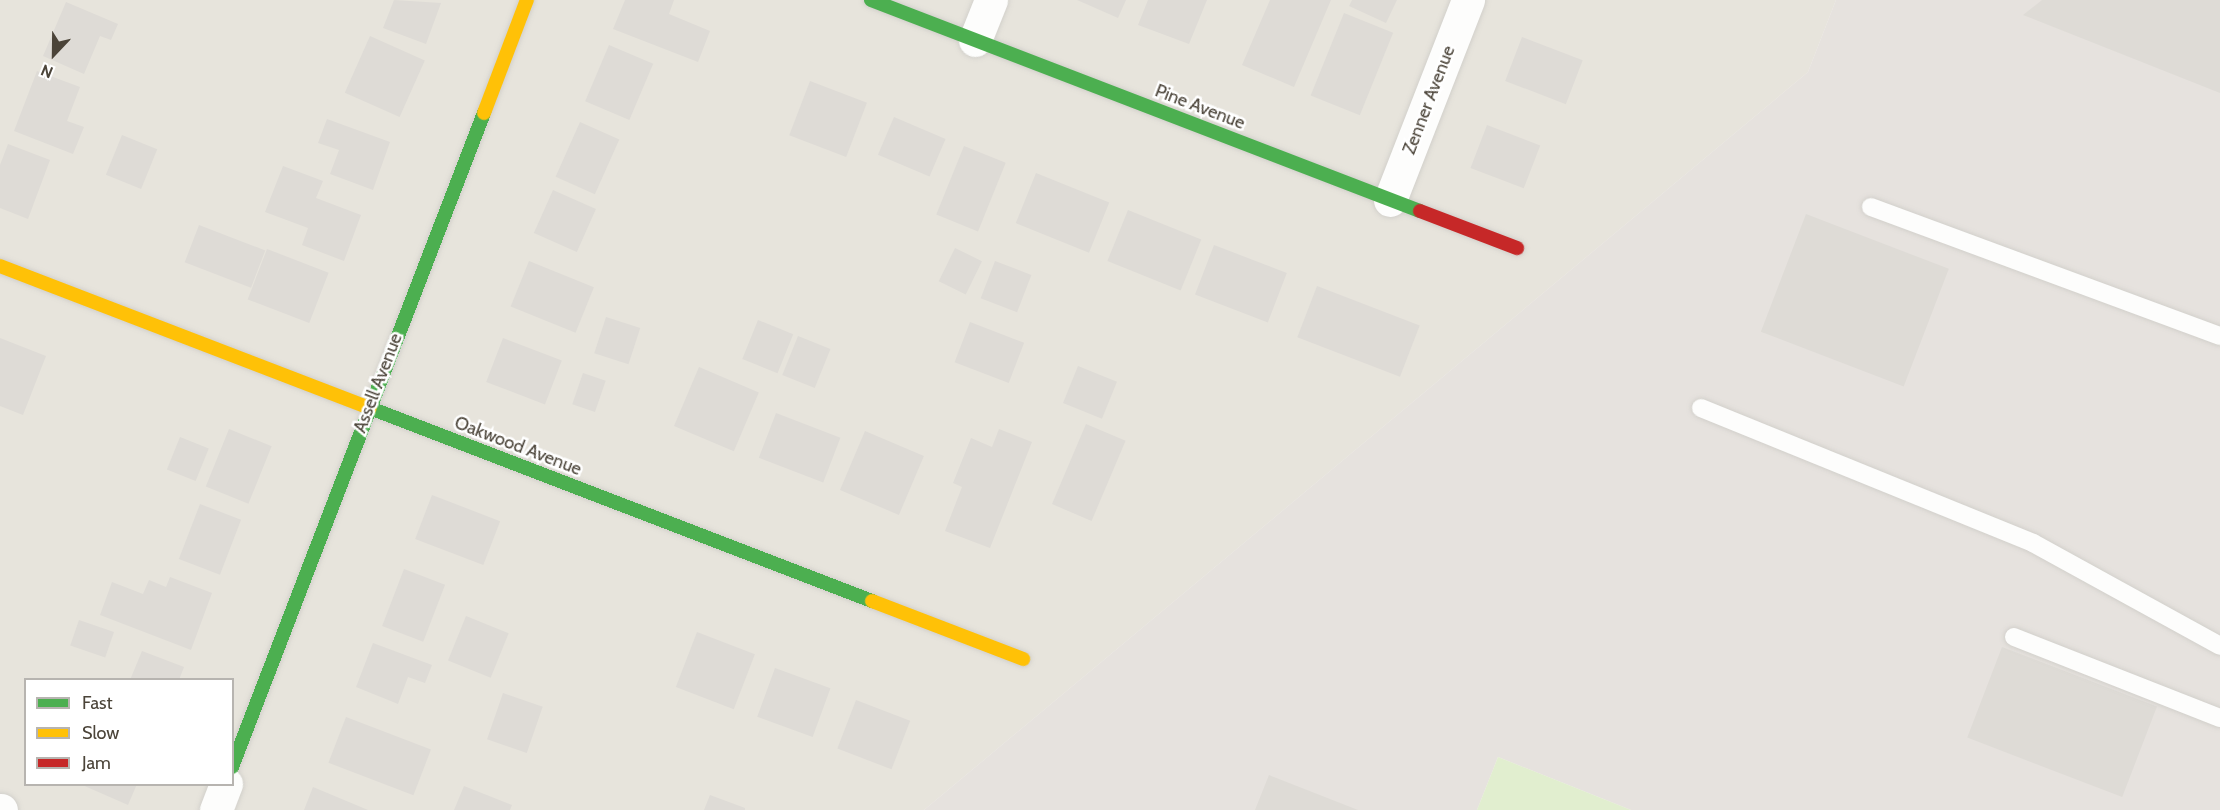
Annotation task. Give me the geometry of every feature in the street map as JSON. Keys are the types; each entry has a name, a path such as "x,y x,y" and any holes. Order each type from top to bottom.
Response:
{"street":[{"name":"Assell Avenue","path":"234,761 526,0"},
{"name":"Pine Avenue","path":"871,0 1517,248"},
{"path":"975,40 992,0"},
{"name":"Zenner Avenue","path":"1390,200 1468,0"},
{"name":"Oakwood Avenue","path":"0,266 1023,659"},
{"path":"216,810 225,786"}],"lane":[{"path":"1871,207 2220,336"},
{"path":"1701,408 2033,543 2220,645"},
{"path":"2014,637 2220,718"}],"shaded area":[{"path":"0,0 1836,0 1808,72 924,810 0,810"},
{"path":"1836,0 2220,0 2220,810 1631,810 1498,757 1477,810 924,810 1808,72"}],"green space":[{"path":"1498,757 1631,810 1477,810"}],"building":[{"path":"394,0 441,3 426,44 383,28"},
{"path":"625,0 674,0 669,14 710,31 698,62 613,29"},
{"path":"1077,0 1126,0 1118,18"},
{"path":"1148,0 1207,0 1189,44 1138,25"},
{"path":"1270,0 1331,0 1294,87 1242,65"},
{"path":"1352,0 1397,0 1386,23 1349,6"},
{"path":"2042,0 2220,0 2220,93 2023,15"},
{"path":"66,2 118,24 111,40 100,36 84,74 43,56"},
{"path":"1344,13 1393,33 1360,115 1311,96"},
{"path":"370,36 425,60 400,117 345,93"},
{"path":"1522,37 1583,60 1566,104 1505,81"},
{"path":"609,45 653,64 629,120 585,101"},
{"path":"37,71 80,87 67,121 84,127 73,154 14,131"},
{"path":"810,81 867,103 846,157 789,135"},
{"path":"894,117 946,139 930,177 878,155"},
{"path":"327,119 390,142 373,190 330,174 339,150 318,143"},
{"path":"580,122 619,139 595,194 556,177"},
{"path":"1487,125 1540,145 1524,188 1471,168"},
{"path":"122,135 157,149 141,189 106,175"},
{"path":"8,144 50,160 28,219 0,208 0,165"},
{"path":"964,146 1006,163 978,231 936,215"},
{"path":"283,166 323,181 316,198 361,215 344,261 302,245 308,228 265,212"},
{"path":"1036,173 1109,203 1089,253 1016,223"},
{"path":"553,190 596,209 577,252 534,233"},
{"path":"1128,210 1201,240 1181,291 1107,261"},
{"path":"1806,214 1949,269 1904,386 1761,332"},
{"path":"199,225 265,250 251,288 185,262"},
{"path":"1214,245 1287,273 1268,322 1195,294"},
{"path":"955,248 982,261 966,294 939,281"},
{"path":"267,249 329,273 309,323 248,299"},
{"path":"529,261 594,287 576,333 511,306"},
{"path":"995,261 1031,275 1017,312 981,298"},
{"path":"1317,286 1420,325 1400,377 1297,337"},
{"path":"606,317 640,328 628,364 594,353"},
{"path":"758,320 793,334 777,373 742,359"},
{"path":"970,322 1024,343 1009,383 955,362"},
{"path":"798,336 830,349 815,388 782,375"},
{"path":"0,338 46,356 23,415 0,406"},
{"path":"503,338 562,361 545,404 486,382"},
{"path":"1078,366 1117,382 1102,419 1063,403"},
{"path":"699,367 759,392 734,451 674,426"},
{"path":"583,373 606,381 595,412 572,404"},
{"path":"776,413 840,438 823,483 759,458"},
{"path":"1086,424 1126,441 1092,521 1052,504"},
{"path":"229,429 272,446 248,504 206,486"},
{"path":"999,429 1032,442 990,548 945,531 962,487 953,483 971,438 992,447"},
{"path":"865,431 924,456 899,515 840,490"},
{"path":"180,437 209,449 196,481 167,469"},
{"path":"432,495 500,521 483,565 415,539"},
{"path":"200,504 241,520 220,575 179,559"},
{"path":"404,569 445,585 423,642 382,626"},
{"path":"170,577 212,593 191,650 100,615 112,582 143,594 149,580 166,587"},
{"path":"466,616 509,633 491,678 448,661"},
{"path":"79,620 114,632 105,658 70,646"},
{"path":"697,632 755,654 734,709 676,687"},
{"path":"373,643 432,665 425,683 408,677 398,704 356,687"},
{"path":"2002,647 2157,706 2122,797 1967,738"},
{"path":"142,651 184,667 180,678 131,678"},
{"path":"775,668 830,688 813,737 757,717"},
{"path":"503,693 543,707 527,753 487,739"},
{"path":"856,700 910,721 892,769 837,749"},
{"path":"346,717 431,750 413,795 328,763"},
{"path":"1269,775 1358,810 1255,810"},
{"path":"85,786 136,786 128,805"},
{"path":"464,786 512,805 510,810 454,810"},
{"path":"313,787 368,810 304,810"},
{"path":"710,795 745,808 745,810 704,810"}],"traffic: fast":[{"path":"871,0 1420,211"},
{"path":"234,762 484,113"},
{"path":"370,408 872,601"}],"traffic: slow":[{"path":"484,113 527,0"},
{"path":"0,266 370,408"},
{"path":"872,601 1023,659"}],"traffic: jam":[{"path":"1420,211 1517,248"}]}
